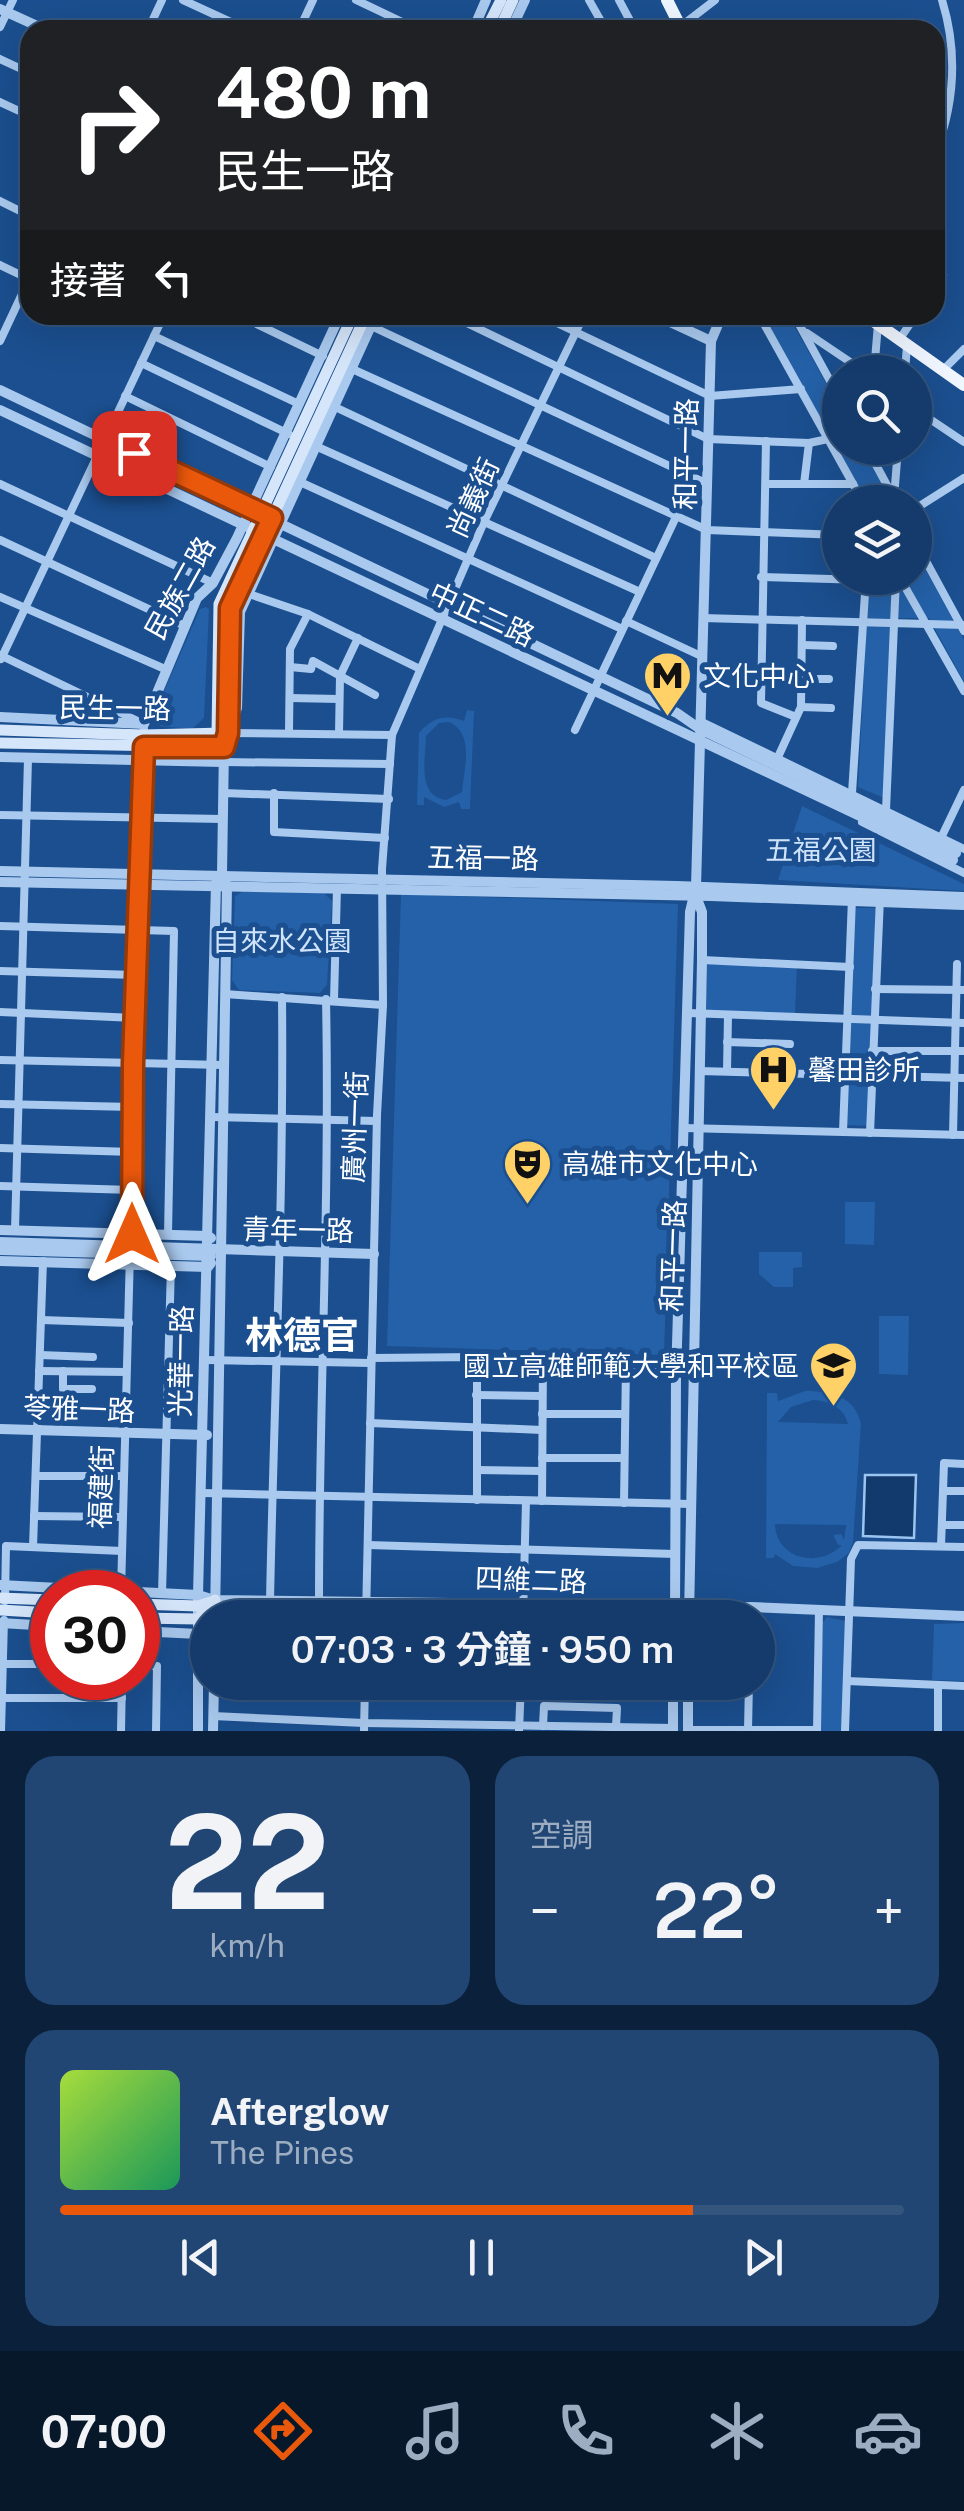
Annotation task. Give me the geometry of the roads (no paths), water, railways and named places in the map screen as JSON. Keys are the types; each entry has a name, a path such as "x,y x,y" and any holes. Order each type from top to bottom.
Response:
{"main road":[{"name":"民族二路","path":"229,608 337,362 349,325"},
{"name":"民族二路","path":"337,362 366,325"},
{"path":"879,325 964,385"},
{"path":"224,747 229,608"},
{"name":"民生一路","path":"0,730 144,735 224,747"},
{"name":"民生一路","path":"0,743 223,733"},
{"path":"2,1604 30,1602"},
{"path":"2,1604 30,1609"},
{"name":"四維二路","path":"160,1605 190,1606"},
{"name":"四維二路","path":"160,1614 190,1608"}],"street":[{"path":"0,27 4,10 13,0"},
{"path":"184,0 227,20"},
{"path":"356,0 398,20"},
{"path":"691,20 716,0"},
{"path":"942,0 954,54 945,125"},
{"path":"952,86 964,87"},
{"path":"0,341 3,325 20,295"},
{"path":"144,735 1,657 159,325"},
{"path":"259,325 706,530 822,535"},
{"name":"民族二路","path":"229,608 248,594 259,533 267,515 271,467 335,406 339,325"},
{"path":"383,325 706,483"},
{"path":"471,325 708,440 822,441"},
{"path":"560,325 710,396 801,389"},
{"name":"尚義街","path":"383,884 392,735 484,522 580,325"},
{"path":"677,325 711,341"},
{"name":"和平一路","path":"675,1600 676,1366 690,912 696,891 711,341 718,325"},
{"path":"765,325 822,429"},
{"path":"800,325 822,365"},
{"path":"875,355 878,325"},
{"path":"904,355 903,342 911,325"},
{"path":"803,330 840,355"},
{"path":"154,336 299,404"},
{"path":"942,370 964,349"},
{"name":"民族二路","path":"267,515 300,482 299,404 337,362"},
{"path":"141,363 640,592"},
{"name":"中正二路","path":"0,390 679,714 700,733 964,873"},
{"path":"125,396 271,467"},
{"path":"335,406 656,558"},
{"name":"中正二路","path":"0,410 672,728 778,757 942,838 958,854"},
{"path":"932,420 964,442"},
{"path":"766,441 761,702 796,717"},
{"path":"804,484 808,443"},
{"path":"766,484 853,484 842,465"},
{"path":"932,498 964,478"},
{"path":"300,482 468,559 701,656"},
{"path":"0,484 213,583"},
{"path":"574,730 676,517"},
{"name":"民族二路","path":"144,735 165,669 198,598 259,533"},
{"path":"0,540 185,626"},
{"path":"932,572 963,627"},
{"path":"761,577 822,578"},
{"path":"248,594 308,614 420,669"},
{"path":"852,793 864,595"},
{"path":"886,810 896,595"},
{"path":"908,595 964,691"},
{"path":"0,597 165,669"},
{"path":"223,733 237,708 229,608"},
{"path":"289,731 290,649 308,614"},
{"path":"704,618 963,627"},
{"path":"778,757 801,707 802,620"},
{"path":"339,734 340,676 358,638"},
{"path":"803,646 833,646"},
{"path":"290,668 311,668 314,662 375,695"},
{"path":"802,679 828,679"},
{"path":"290,698 339,699"},
{"path":"801,707 831,708"},
{"name":"民生一路","path":"0,717 144,735"},
{"path":"223,733 392,735"},
{"name":"中正二路","path":"700,733 958,854"},
{"name":"福建街","path":"122,1570 144,735"},
{"name":"光華一路","path":"215,1600 221,1251 217,1118 224,747"},
{"name":"民生一路","path":"0,757 223,762"},
{"path":"15,1230 28,758"},
{"path":"223,762 390,764"},
{"path":"223,792 390,799"},
{"path":"274,793 274,832 385,838"},
{"path":"942,838 963,793"},
{"path":"0,815 222,819"},
{"name":"五福一路","path":"0,871 25,877 221,886 338,888 383,884"},
{"name":"五福一路","path":"138,880 222,874 383,884 964,901"},
{"name":"五福一路","path":"0,882 25,877"},
{"name":"廣州一街","path":"366,1600 383,884"},
{"name":"光華一路","path":"218,1064 225,994 221,886"},
{"path":"319,1600 330,999 338,888"},
{"name":"和平一路","path":"689,1600 702,960 702,912 696,891"},
{"path":"843,1132 852,898"},
{"path":"870,1133 880,899"},
{"path":"0,926 174,931 168,1234"},
{"path":"702,960 850,967"},
{"path":"954,1135 960,1078 957,964"},
{"path":"0,971 136,976"},
{"path":"875,988 960,990"},
{"path":"225,994 383,1005"},
{"path":"265,1600 281,1252 282,997"},
{"path":"0,1012 135,1018"},
{"path":"688,1014 960,1023"},
{"path":"727,1072 728,1015"},
{"path":"727,1042 790,1044"},
{"path":"872,1051 960,1050"},
{"path":"0,1060 218,1064"},
{"path":"699,1071 960,1078"},
{"path":"0,1104 132,1107"},
{"path":"217,1118 376,1122"},
{"name":"光華一路","path":"198,1600 208,1236 217,1118"},
{"path":"684,1128 964,1135"},
{"path":"0,1148 133,1152"},
{"path":"0,1186 132,1190"},
{"name":"青年一路","path":"0,1230 208,1236 221,1251"},
{"path":"33,1547 44,1231"},
{"name":"青年一路","path":"0,1242 43,1252 132,1255 171,1265 221,1251 374,1254"},
{"name":"青年一路","path":"0,1250 208,1257 221,1251"},
{"name":"青年一路","path":"0,1261 43,1252"},
{"path":"162,1594 171,1265"},
{"path":"41,1320 128,1323"},
{"path":"40,1356 94,1357"},
{"path":"206,1360 322,1362 477,1357 692,1367"},
{"path":"477,1357 478,1500"},
{"path":"542,1501 543,1360"},
{"path":"624,1503 626,1364"},
{"path":"39,1371 126,1372"},
{"path":"63,1372 63,1389 92,1389"},
{"path":"476,1395 542,1396"},
{"path":"542,1414 624,1414"},
{"path":"370,1423 542,1430"},
{"name":"苓雅一路","path":"0,1429 218,1436"},
{"path":"542,1458 624,1458"},
{"path":"942,1546 944,1463 964,1464"},
{"path":"477,1470 542,1471"},
{"path":"36,1476 124,1476"},
{"path":"943,1491 964,1491"},
{"path":"203,1493 691,1504"},
{"path":"523,1600 526,1501"},
{"path":"34,1516 122,1518"},
{"path":"942,1524 964,1525"},
{"path":"845,1731 851,1559 858,1544 964,1546"},
{"path":"368,1545 675,1554"},
{"path":"1,1731 6,1546 122,1551"},
{"name":"四維二路","path":"162,1594 190,1603"},
{"name":"四維二路","path":"2,1604 30,1601"},
{"path":"2,1604 30,1616"},
{"path":"688,1700 688,1730 818,1730 819,1609"},
{"name":"四維二路","path":"775,1611 819,1609 964,1616"},
{"path":"160,1632 190,1634"},
{"path":"2,1664 30,1664"},
{"path":"847,1682 964,1686"},
{"path":"938,1685 938,1731"},
{"path":"1,1698 30,1698"},
{"path":"121,1731 122,1700"},
{"path":"156,1700 156,1731"},
{"name":"光華一路","path":"198,1700 198,1731"},
{"path":"213,1731 214,1700"},
{"path":"364,1727 365,1700"},
{"path":"520,1728 521,1700"},
{"path":"214,1716 364,1727 672,1730 673,1700"},
{"path":"748,1730 749,1700"},
{"path":"543,1726 544,1706 617,1708 616,1727"}],"place":[{"name":"文化中心","path":"668,718"},
{"name":"馨田診所","path":"773,1112"},
{"name":"高雄市文化中心","path":"527,1206"},
{"name":"國立高雄師範大學和平校區","path":"834,1408"}],"district":[{"name":"林德官","path":"302,1336"}],"park label":[{"name":"五福公園","path":"821,850"},
{"name":"自來水公園","path":"282,941"}]}
